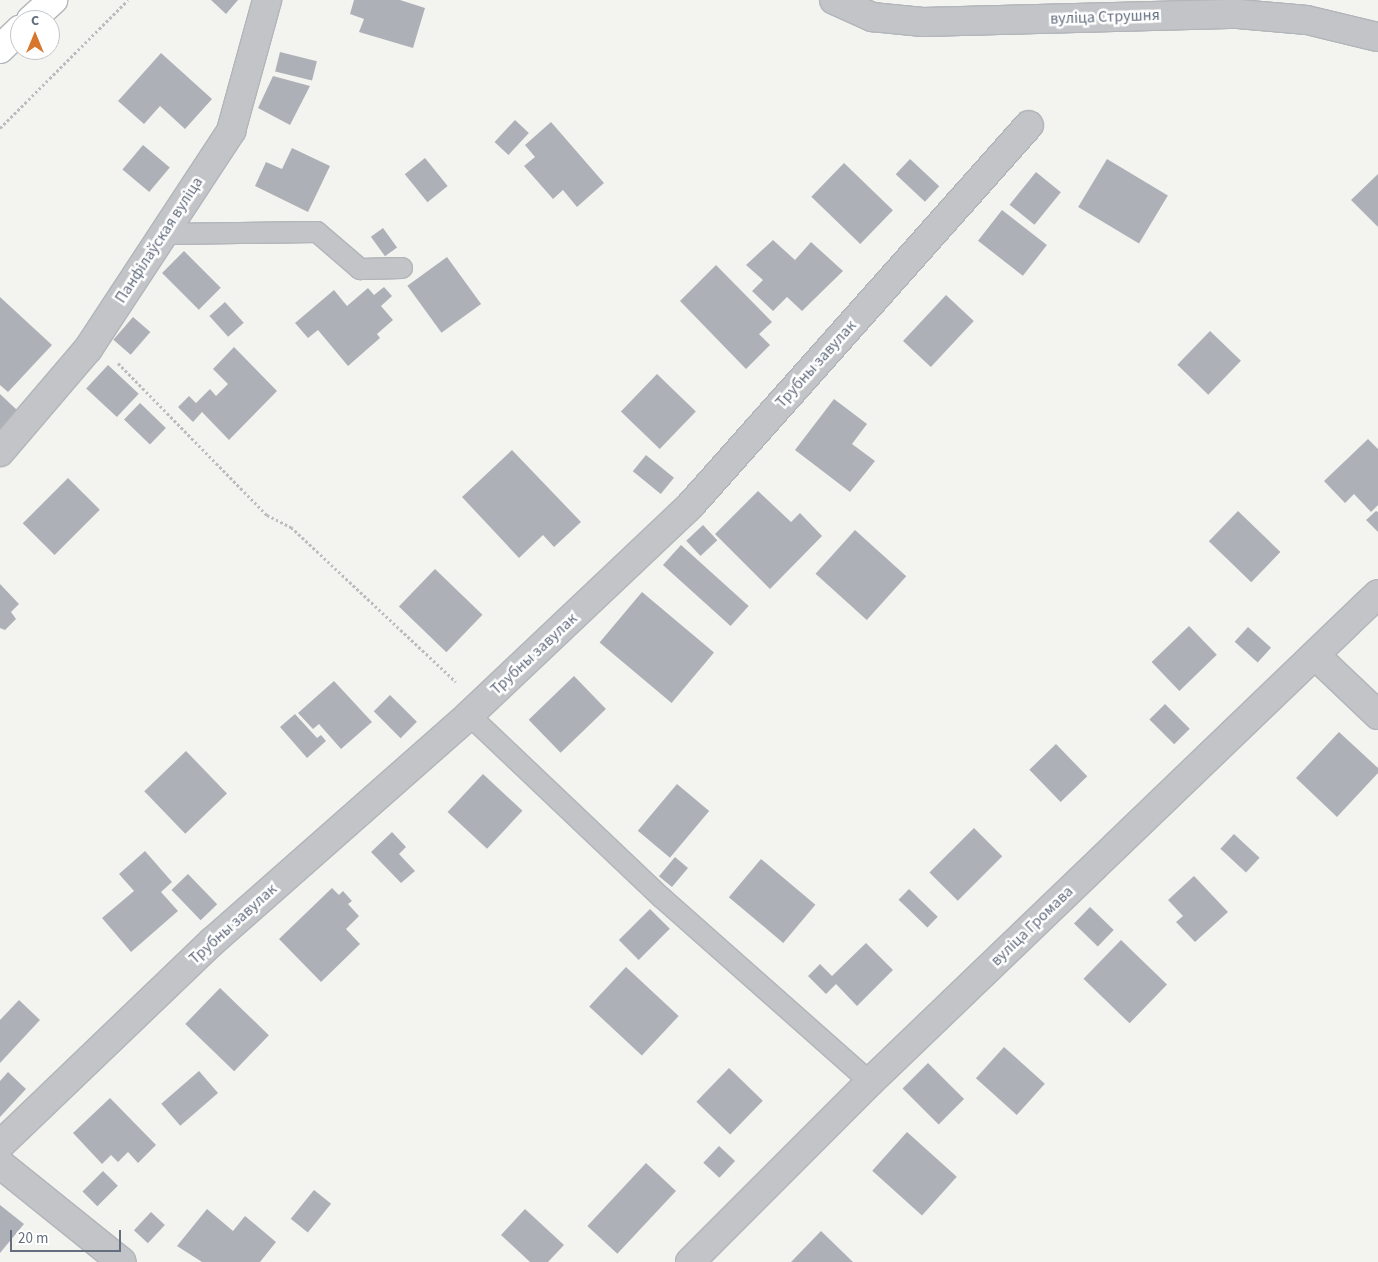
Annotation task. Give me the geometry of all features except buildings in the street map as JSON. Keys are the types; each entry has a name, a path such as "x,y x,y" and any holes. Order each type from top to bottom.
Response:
{"main road":[{"path":"42,10 53,0"},
{"path":"0,49 10,40"}],"street":[{"name":"Панфілаўская вуліца","path":"0,452 95,339 231,131 267,0"},
{"name":"вуліца Струшня","path":"834,0 872,17 923,22 1238,14 1307,20 1378,37"},
{"name":"Трубны завулак","path":"0,1145 213,941 474,710 689,507 1029,125"},
{"name":"вуліца Громава","path":"690,1262 870,1082 1378,594"},
{"path":"1316,655 1378,715"},
{"path":"0,1164 122,1262"}],"lane":[{"path":"162,234 317,232 360,270 402,268"},
{"path":"474,710 661,897 870,1082"}],"path":[{"path":"0,128 128,0"},
{"path":"95,339 267,516 291,527 474,710"}]}
